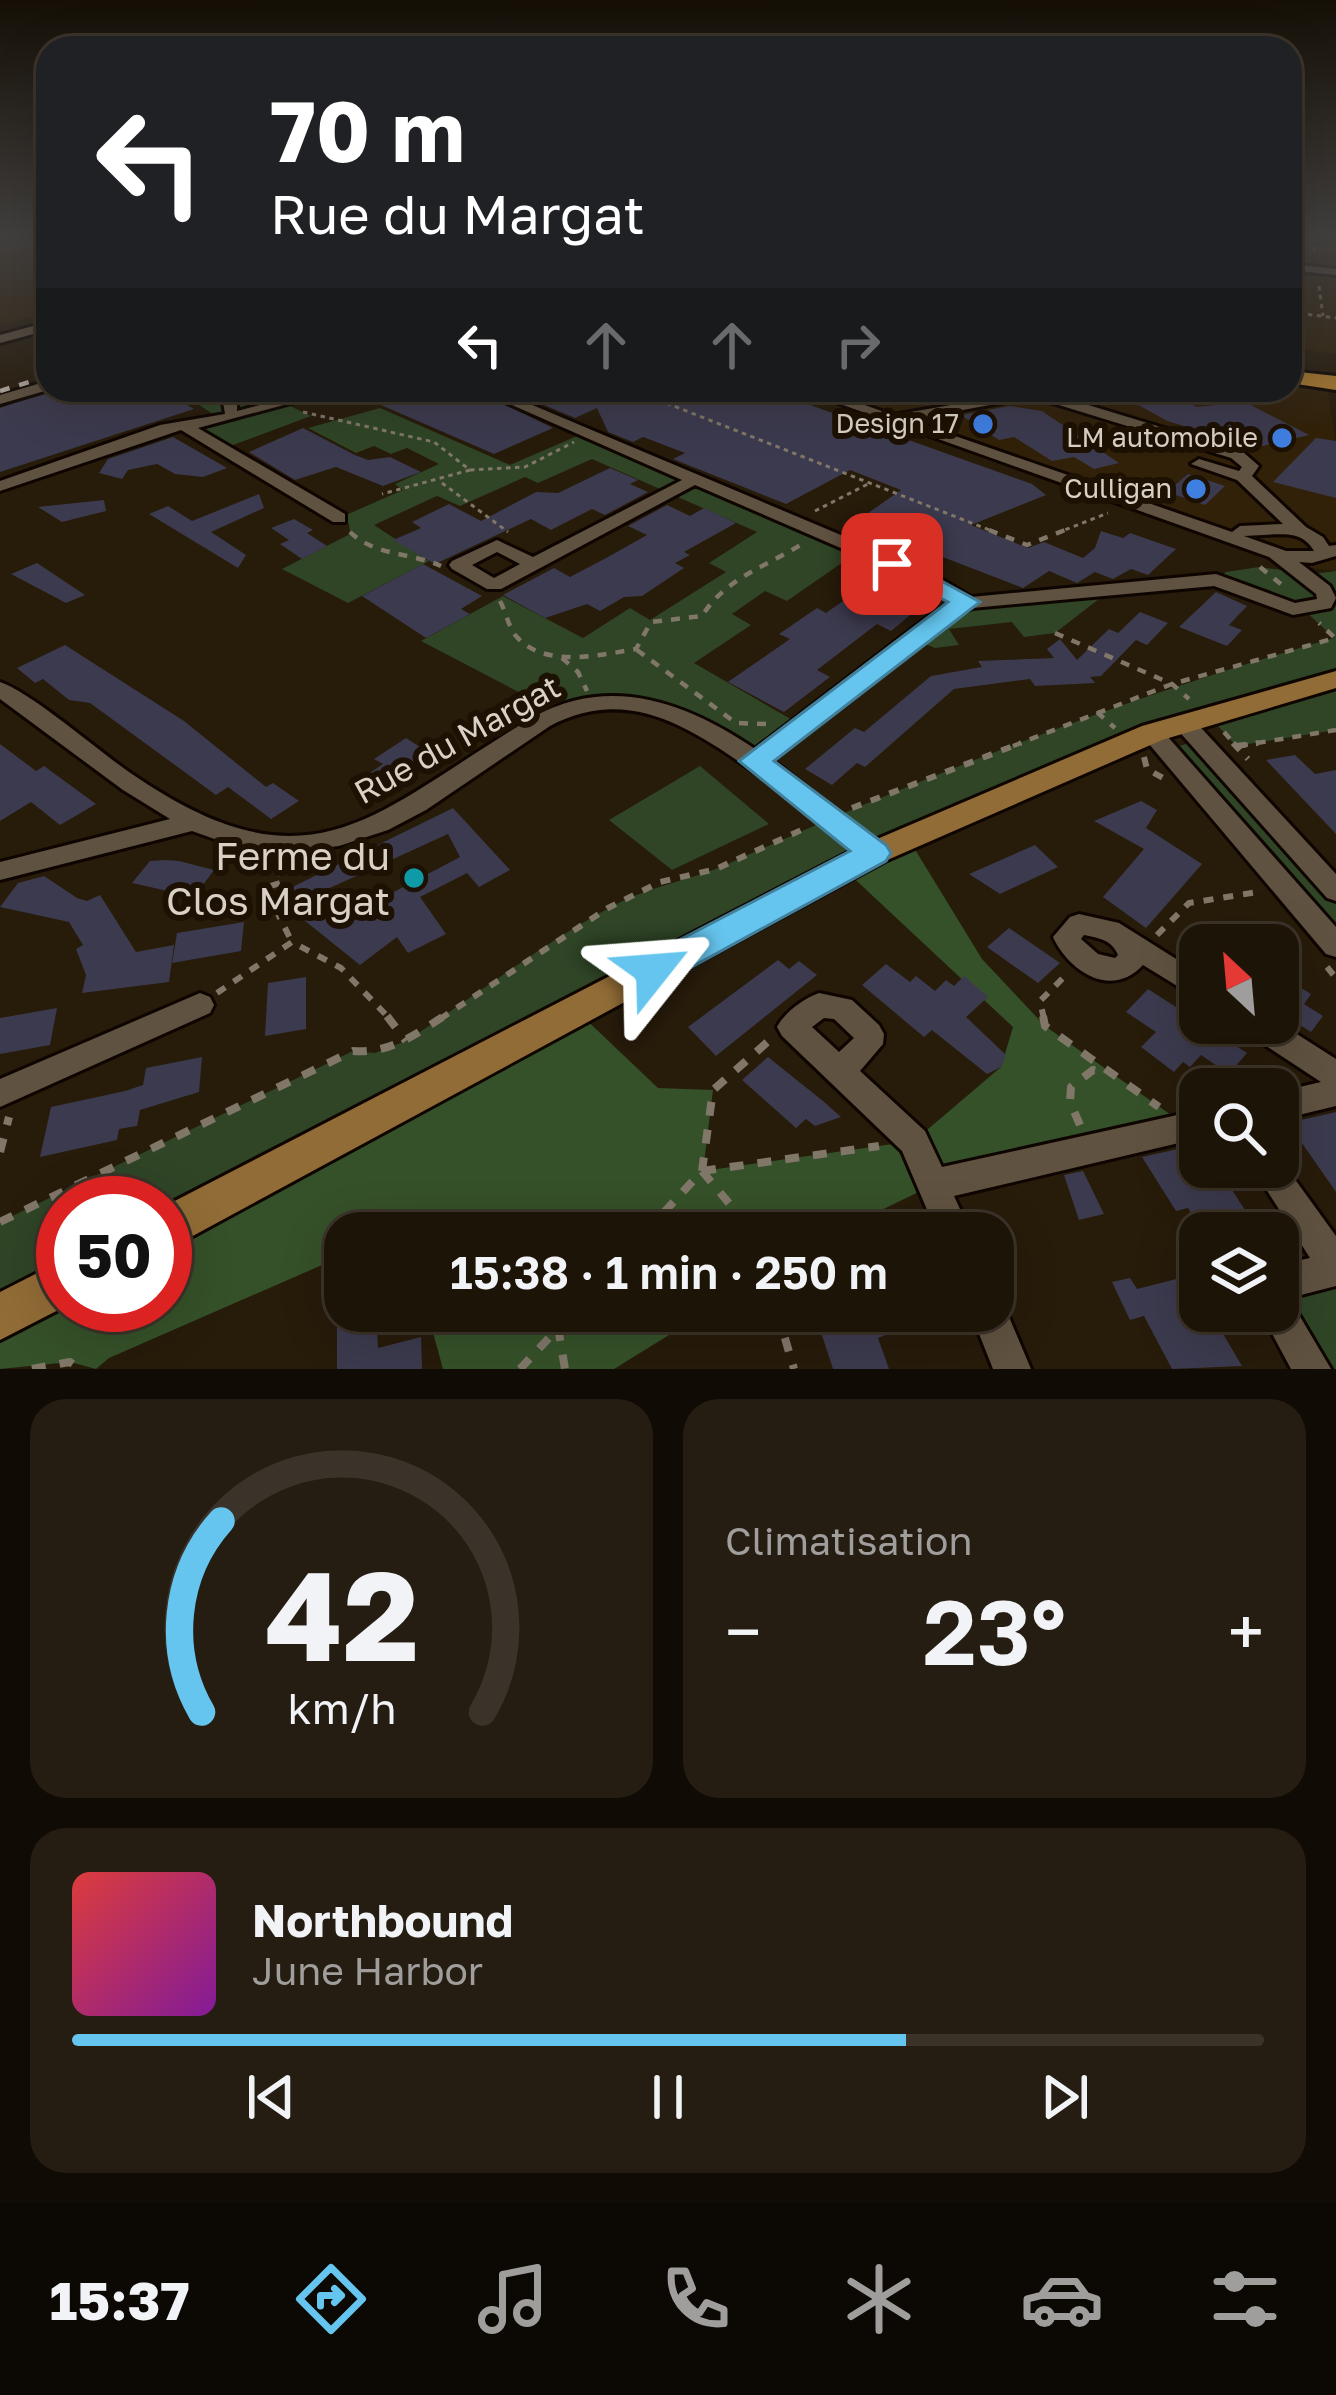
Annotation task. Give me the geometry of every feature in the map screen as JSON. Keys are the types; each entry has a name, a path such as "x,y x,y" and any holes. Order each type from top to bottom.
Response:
{"highway":[{"path":"1302,366 1336,370"},
{"path":"1302,379 1336,383"}],"main road":[{"path":"192,1215 874,853 1168,728 1336,679"},
{"path":"0,1316 36,1297"}],"street":[{"path":"4,335 36,328"},
{"path":"0,400 36,389"},
{"path":"230,402 230,411"},
{"path":"188,424 264,402"},
{"path":"0,486 116,442 288,402"},
{"path":"512,402 821,533 968,602"},
{"path":"844,402 1216,531 1270,534 1319,550"},
{"path":"893,419 963,402"},
{"path":"1065,402 1207,444 1250,463 1243,477"},
{"path":"188,424 339,518"},
{"path":"1199,464 1243,477 1270,534 1319,550"},
{"path":"458,565 494,585 693,480"},
{"path":"458,565 497,545 533,564"},
{"path":"754,761 944,614 968,602 1223,580 1283,607 1303,609 1327,600 1319,550"},
{"name":"Rue du Margat","path":"0,689 192,822 271,845 336,840 394,819 559,713 590,702 639,701 693,721 754,761 874,853"},
{"path":"1168,728 1332,882"},
{"path":"1168,728 1285,886 1336,946"},
{"path":"0,871 192,822"},
{"path":"1082,958 1066,937 1079,924 1095,924 1179,975"},
{"path":"842,1069 868,1044 862,1023 833,1003 819,1005 792,1027 914,1141 944,1182 950,1212"},
{"path":"9,1089 200,1005"},
{"path":"1288,1044 1336,1075"},
{"path":"1299,1101 1336,1092"},
{"path":"944,1182 1179,1129"},
{"path":"1282,1188 1336,1268 1299,1278"},
{"path":"997,1332 1012,1369"},
{"path":"1290,1332 1312,1369"}],"path":[{"path":"1321,302 1323,316"},
{"path":"1302,313 1336,318"},
{"path":"664,402 1027,545 1130,502"},
{"path":"284,403 333,426 387,427 429,438 470,470"},
{"path":"382,494 441,482 470,470 525,467 590,436"},
{"path":"441,482 466,506 508,529 497,545"},
{"path":"794,522 871,482"},
{"path":"339,518 369,550 410,553 435,566 458,565"},
{"path":"636,649 651,622 702,616 721,586 749,577 821,533"},
{"path":"494,585 518,639 532,650 561,655 636,649 662,671 709,696 736,723 770,724 788,736"},
{"path":"1303,609 1336,638"},
{"path":"1055,633 1172,684"},
{"path":"0,1222 352,1051 375,1053 406,1041 608,908 660,883 716,869 830,818 1172,684 1336,638"},
{"path":"561,655 582,678 590,702"},
{"path":"1236,746 1336,730"},
{"path":"271,845 284,882 265,888 292,942 320,950 386,1013 406,1041"},
{"path":"1125,940 1149,943 1189,903 1285,886"},
{"path":"200,1005 292,942"},
{"path":"1082,958 1040,1001 1045,1026 1179,1116"},
{"path":"665,1212 702,1172 713,1090 782,1029 792,1027"},
{"path":"1092,1149 1070,1102 1071,1087 1093,1070 1114,1075"},
{"path":"0,1152 9,1089"},
{"path":"702,1172 914,1141"},
{"path":"702,1172 736,1212"},
{"path":"520,1369 554,1332"},
{"path":"559,1332 565,1369"},
{"path":"783,1332 794,1369"},
{"path":"32,1369 70,1362 80,1369"}],"shaded area":[{"path":"0,302 36,302 36,316 0,326"},
{"path":"1302,302 1336,302 1336,354 1302,350"},
{"path":"1302,382 1327,386 1336,443 1336,571 1281,564 1244,543 1209,536 822,402 1302,402"}],"green space":[{"path":"200,402 227,407 231,402 293,402 286,404 311,416 222,449 182,425 214,415"},
{"path":"380,408 510,465 584,433 893,564 879,574 846,560 787,601 765,591 732,614 751,625 694,663 801,725 754,761 639,701 559,713 421,641 503,596 583,638 630,608 650,620 726,572 709,563 757,532 592,459 538,483 525,477 460,506 437,496 374,525 429,561 348,603 282,569 350,534 349,524 339,518 403,490 395,484 439,464 407,448 391,454 374,446 356,453 308,428"},
{"path":"1259,567 1313,574 1336,571 1336,730 1236,746 1208,715 874,853 192,1215 192,1176 95,1176 353,1051 375,1053 406,1041 533,954 641,893 715,869 1028,740 1334,638 1303,609 1216,580 1226,572"},
{"path":"1108,592 1055,633 1024,637 1012,622 949,629 959,645 935,648 913,639 968,603"},
{"path":"1199,740 1336,891 1336,946 1167,750"},
{"path":"700,766 769,824 672,870 609,820"},
{"path":"908,838 982,959 1045,1026 1179,1121 1179,1129 933,1185 877,1212 324,1212 324,1264 192,1322 192,1215 577,1011 658,1088 713,1090 703,1171 914,1141 1001,1067 1013,1027 844,869"},
{"path":"36,1205 36,1297 0,1316 0,1222"},
{"path":"1336,1269 1336,1369 1312,1369 1290,1332 1299,1332 1299,1278"},
{"path":"36,1309 36,1332 169,1332 109,1358 96,1369 70,1362 0,1369 0,1315"},
{"path":"433,1332 674,1332 614,1369 443,1369"}],"building":[{"path":"36,396 36,402 182,402 194,409 0,472 0,408"},
{"path":"499,402 553,428 494,454 381,405"},
{"path":"537,402 802,402 1032,484 1046,495 971,525 1028,548 1044,542 1083,558 1095,548 1101,531 1123,538 1130,533 1176,549 1148,575 1131,569 1113,579 1095,572 1077,583 1049,571 1023,588 854,523 901,490 850,470 786,504 673,459 685,453 643,437 633,442 608,432 597,408 575,418"},
{"path":"1133,402 1188,402 1197,407 1245,402 1309,435 1254,448 1215,426 1198,430 1167,421"},
{"path":"1010,406 1042,411 1119,463 1094,469 1074,457 1052,461 1014,437 999,440 961,415"},
{"path":"303,428 368,460 390,457 421,472 383,486 336,467 295,480 249,452"},
{"path":"173,437 227,468 203,477 175,474 157,464 128,470 122,479 99,473 108,459"},
{"path":"1316,438 1336,441 1336,498 1273,482"},
{"path":"610,468 638,480 630,484 648,492 605,515 592,509 551,530 531,519 435,564 393,540 421,528 412,522 449,504 481,521 536,492 558,493"},
{"path":"1188,474 1225,486 1205,505 1167,492"},
{"path":"259,494 264,508 211,532 246,555 238,568 149,514 168,506 192,521"},
{"path":"104,500 106,511 62,522 38,507"},
{"path":"667,505 690,516 704,508 736,523 684,552 690,555 675,563 684,568 642,596 624,597 600,611 587,604 545,618 503,595 554,568 570,577 608,557 647,535 628,526"},
{"path":"294,519 327,546 302,559 280,544 289,540 271,528"},
{"path":"37,563 85,595 66,603 11,574"},
{"path":"423,564 482,596 461,609 470,614 426,638 362,596"},
{"path":"880,575 932,597 891,631 877,624 817,670 830,677 784,712 728,682 790,639 779,634 817,608 826,613"},
{"path":"1216,592 1247,606 1229,625 1242,630 1227,646 1179,627"},
{"path":"1140,612 1168,623 1147,645 1136,640 1101,676 1090,677 1095,683 1035,686 1030,679 954,689 865,767 857,763 832,785 805,769 855,728 864,732 931,676 982,667 978,661 1054,658 1047,649 1060,639 1077,660 1109,629 1118,633"},
{"path":"65,645 184,721 266,787 273,783 299,801 271,819 228,787 216,795 90,703 69,700 43,679 35,683 17,668"},
{"path":"406,738 434,756 368,800 349,787 383,764 374,759"},
{"path":"0,744 36,771 44,766 96,804 60,825 31,802 0,821"},
{"path":"1295,755 1315,774 1336,770 1336,834 1266,760"},
{"path":"1141,801 1157,810 1146,828 1202,864 1146,928 1103,897 1144,849 1094,821"},
{"path":"453,808 510,870 479,887 467,873 420,897 446,934 408,953 397,937 360,965 274,896","holes":["448,834 460,857 335,923 310,897"]},
{"path":"1035,845 1058,867 1000,894 969,874"},
{"path":"150,861 214,870 194,897 132,883"},
{"path":"44,876 77,898 87,901 100,895 136,952 174,945 169,982 82,993 86,975 76,949 83,945 69,922 0,907 18,883"},
{"path":"244,922 241,951 172,963 177,933"},
{"path":"1009,928 1060,963 1038,983 987,947"},
{"path":"778,960 789,969 799,961 817,975 716,1056 688,1027"},
{"path":"886,964 910,982 916,976 935,991 946,980 954,986 964,976 988,997 966,1017 1006,1055 1001,1067 987,1074 932,1030 924,1037 862,985"},
{"path":"306,977 306,1029 265,1036 268,983"},
{"path":"1299,987 1311,994 1304,1004 1323,1016 1311,1032 1299,1024"},
{"path":"1148,989 1179,1009 1179,1044 1233,1044 1247,1053 1234,1068 1220,1068 1201,1055 1190,1067 1183,1062 1174,1072 1141,1047 1156,1032 1126,1012"},
{"path":"57,1008 50,1045 0,1054 0,1018"},
{"path":"202,1057 199,1092 140,1110 137,1126 119,1129 117,1140 40,1157 51,1107 125,1091 143,1085 146,1068"},
{"path":"768,1057 841,1117 815,1126 806,1119 796,1128 742,1080"},
{"path":"1336,1112 1336,1192 1299,1139 1299,1120"},
{"path":"1179,1149 1179,1188 1231,1188 1246,1212 1176,1211 1142,1157"},
{"path":"1083,1171 1104,1214 1079,1220 1064,1175"},
{"path":"1130,1278 1137,1289 1179,1278 1179,1332 1222,1332 1242,1366 1172,1369 1144,1316 1130,1320 1112,1282"},
{"path":"337,1332 377,1332 378,1348 421,1337 422,1369 337,1369"},
{"path":"821,1332 893,1332 878,1338 889,1369 833,1369"}],"railway":[{"path":"0,391 36,380"}],"place":[{"name":"Design 17","path":"983,424"},
{"name":"LM automobile","path":"1282,438"},
{"name":"Culligan","path":"1196,489"},
{"name":"Ferme du Clos Margat","path":"414,878"}],"route":[{"path":"653,970 874,853 754,761 944,614 968,602 892,564"}]}
